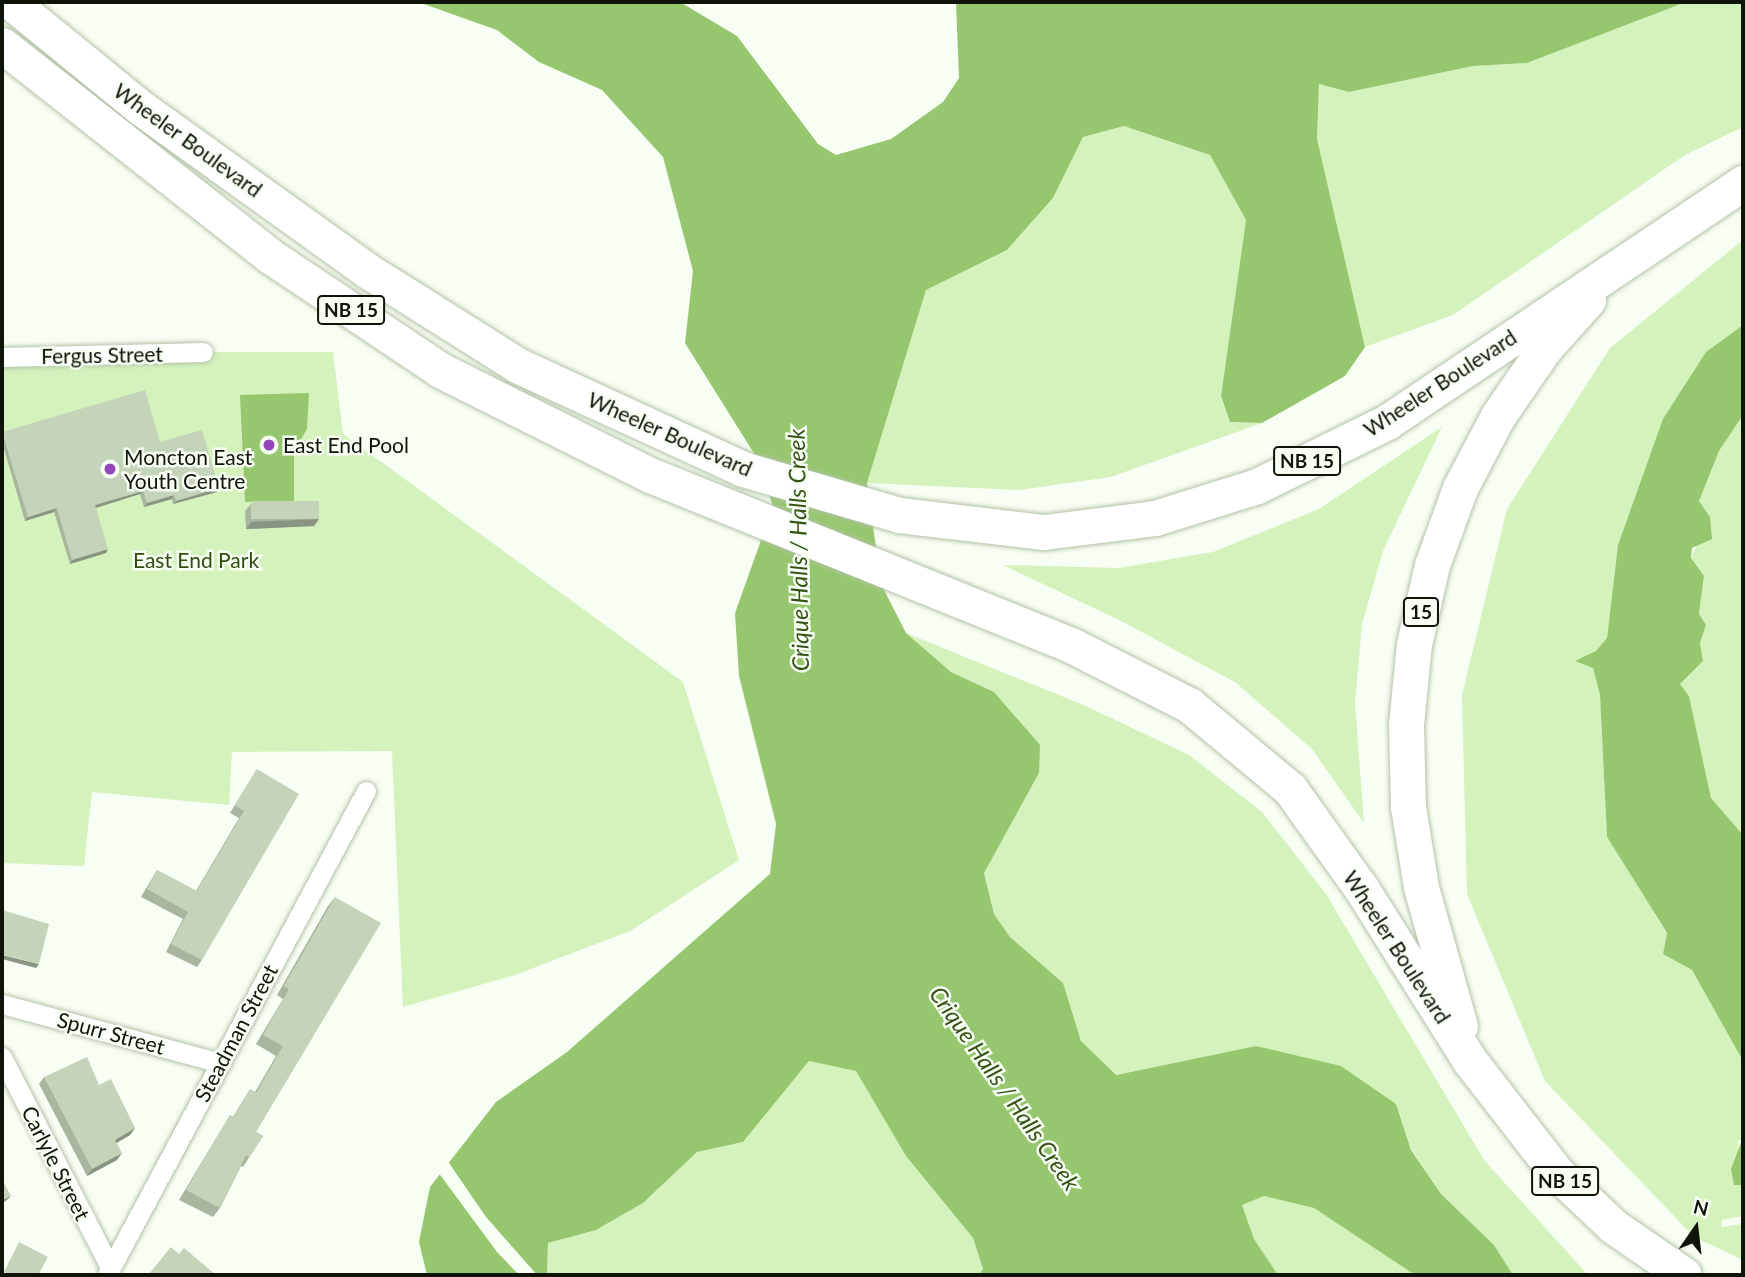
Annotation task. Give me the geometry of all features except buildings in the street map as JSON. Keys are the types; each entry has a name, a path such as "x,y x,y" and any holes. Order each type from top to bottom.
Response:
{"highway":[{"name":"Wheeler Boulevard","path":"11,2 141,108 368,271 519,366 743,469 899,515 1044,532 1155,518 1257,486 1387,422 1661,235"},
{"name":"Wheeler Boulevard","path":"2,45 270,256 440,370 650,475 1073,646 1189,705 1290,789 1361,888 1470,1061"},
{"name":"NB 15","path":"1661,235 1743,183"},
{"name":"15","path":"1470,1061 1421,887 1408,807 1406,725 1414,644 1432,565 1460,488 1498,416 1545,349 1590,298 1661,235"},
{"name":"NB 15","path":"1470,1061 1557,1173 1613,1226 1685,1275"}],"street":[{"name":"Fergus Street","path":"2,357 203,352"},
{"name":"Steadman Street","path":"109,1272 366,791"},
{"name":"Spurr Street","path":"2,1004 221,1063"},
{"name":"Carlyle Street","path":"2,1057 109,1272"}],"green space":[{"path":"1686,2 1743,2 1743,127 1685,155 1453,315 1365,347 1317,139 1319,84 1349,92 1473,66 1527,63"},
{"path":"1124,126 1210,155 1246,220 1221,396 1230,422 1262,423 1111,477 1019,490 867,483 926,290 1007,250 1053,198 1083,137"},
{"path":"1743,240 1743,325 1706,352 1618,545 1607,638 1596,651 1593,668 1600,695 1607,837 1667,934 1663,954 1692,970 1743,1061 1743,1137 1738,1142 1743,1216 1722,1220 1721,1227 1743,1224 1743,1260 1694,1237 1545,1081 1467,894 1462,695 1507,509 1610,348"},
{"name":"East End Park","path":"333,352 343,434 683,682 739,860 630,931 515,975 403,1007 392,751 232,752 229,805 92,792 84,866 2,863 2,357"},
{"path":"1743,415 1743,835 1711,798 1689,696 1680,684 1703,661 1700,643 1706,625 1699,614 1704,577 1691,558 1710,517 1699,501 1719,451"},
{"path":"1442,427 1383,551 1362,624 1355,703 1364,823 1312,749 1235,682 1121,621 1003,565 1118,568 1213,552 1319,509"},
{"path":"906,633 1086,706 1189,755 1262,812 1326,894 1484,1160 1588,1275 1513,1275 1494,1245 1441,1194 1411,1149 1396,1104 1256,1046 1115,1075 1081,1041 1062,983 1010,937 994,914 984,872 1039,773 994,692 951,672"},
{"path":"809,1061 856,1070 906,1156 973,1238 983,1269 979,1275 547,1275 548,1243 596,1230 643,1203 697,1152 743,1142"},
{"path":"1264,1196 1314,1208 1415,1275 1278,1275 1254,1239 1242,1205"}],"water":[{"name":"Crique Halls / Halls Creek","path":"418,2 680,2 737,36 818,144 836,155 891,139 943,102 959,78 956,2 1686,2 1527,63 1473,66 1349,92 1319,84 1317,139 1365,347 1345,376 1262,423 1230,422 1221,396 1246,220 1210,155 1124,126 1083,137 1053,198 1007,250 926,290 867,483 881,584 906,633 951,672 994,692 1040,745 1039,773 984,873 994,914 1010,937 1063,983 1081,1041 1116,1075 1256,1046 1341,1066 1396,1104 1411,1150 1441,1194 1494,1245 1513,1275 1415,1275 1314,1208 1264,1196 1242,1205 1254,1239 1278,1275 979,1275 983,1269 973,1238 906,1156 856,1071 809,1061 743,1142 697,1152 643,1203 596,1230 548,1243 547,1275 427,1275 419,1242 430,1187 496,1102 567,1052 770,874 776,824 739,676 735,613 773,507 760,463 685,343 693,271 663,157 602,90 539,62 497,30"},
{"path":"1743,325 1743,415 1719,451 1699,501 1710,517 1712,539 1692,548 1691,558 1704,576 1699,614 1706,625 1700,643 1703,661 1680,684 1689,696 1711,798 1743,835 1743,1061 1692,970 1663,954 1667,933 1607,837 1600,695 1593,668 1575,661 1596,651 1607,638 1618,545 1663,419 1706,352"},
{"name":"East End Pool","path":"309,393 307,429 294,451 294,501 245,502 240,395"},
{"path":"1743,1137 1743,1185 1734,1185 1731,1169"}],"pier":[{"path":"447,1160 486,1217 537,1275 519,1275 497,1252 438,1172"}],"place":[{"name":"East End Pool","path":"269,445"},
{"name":"Moncton East Youth Centre","path":"110,469"}]}
